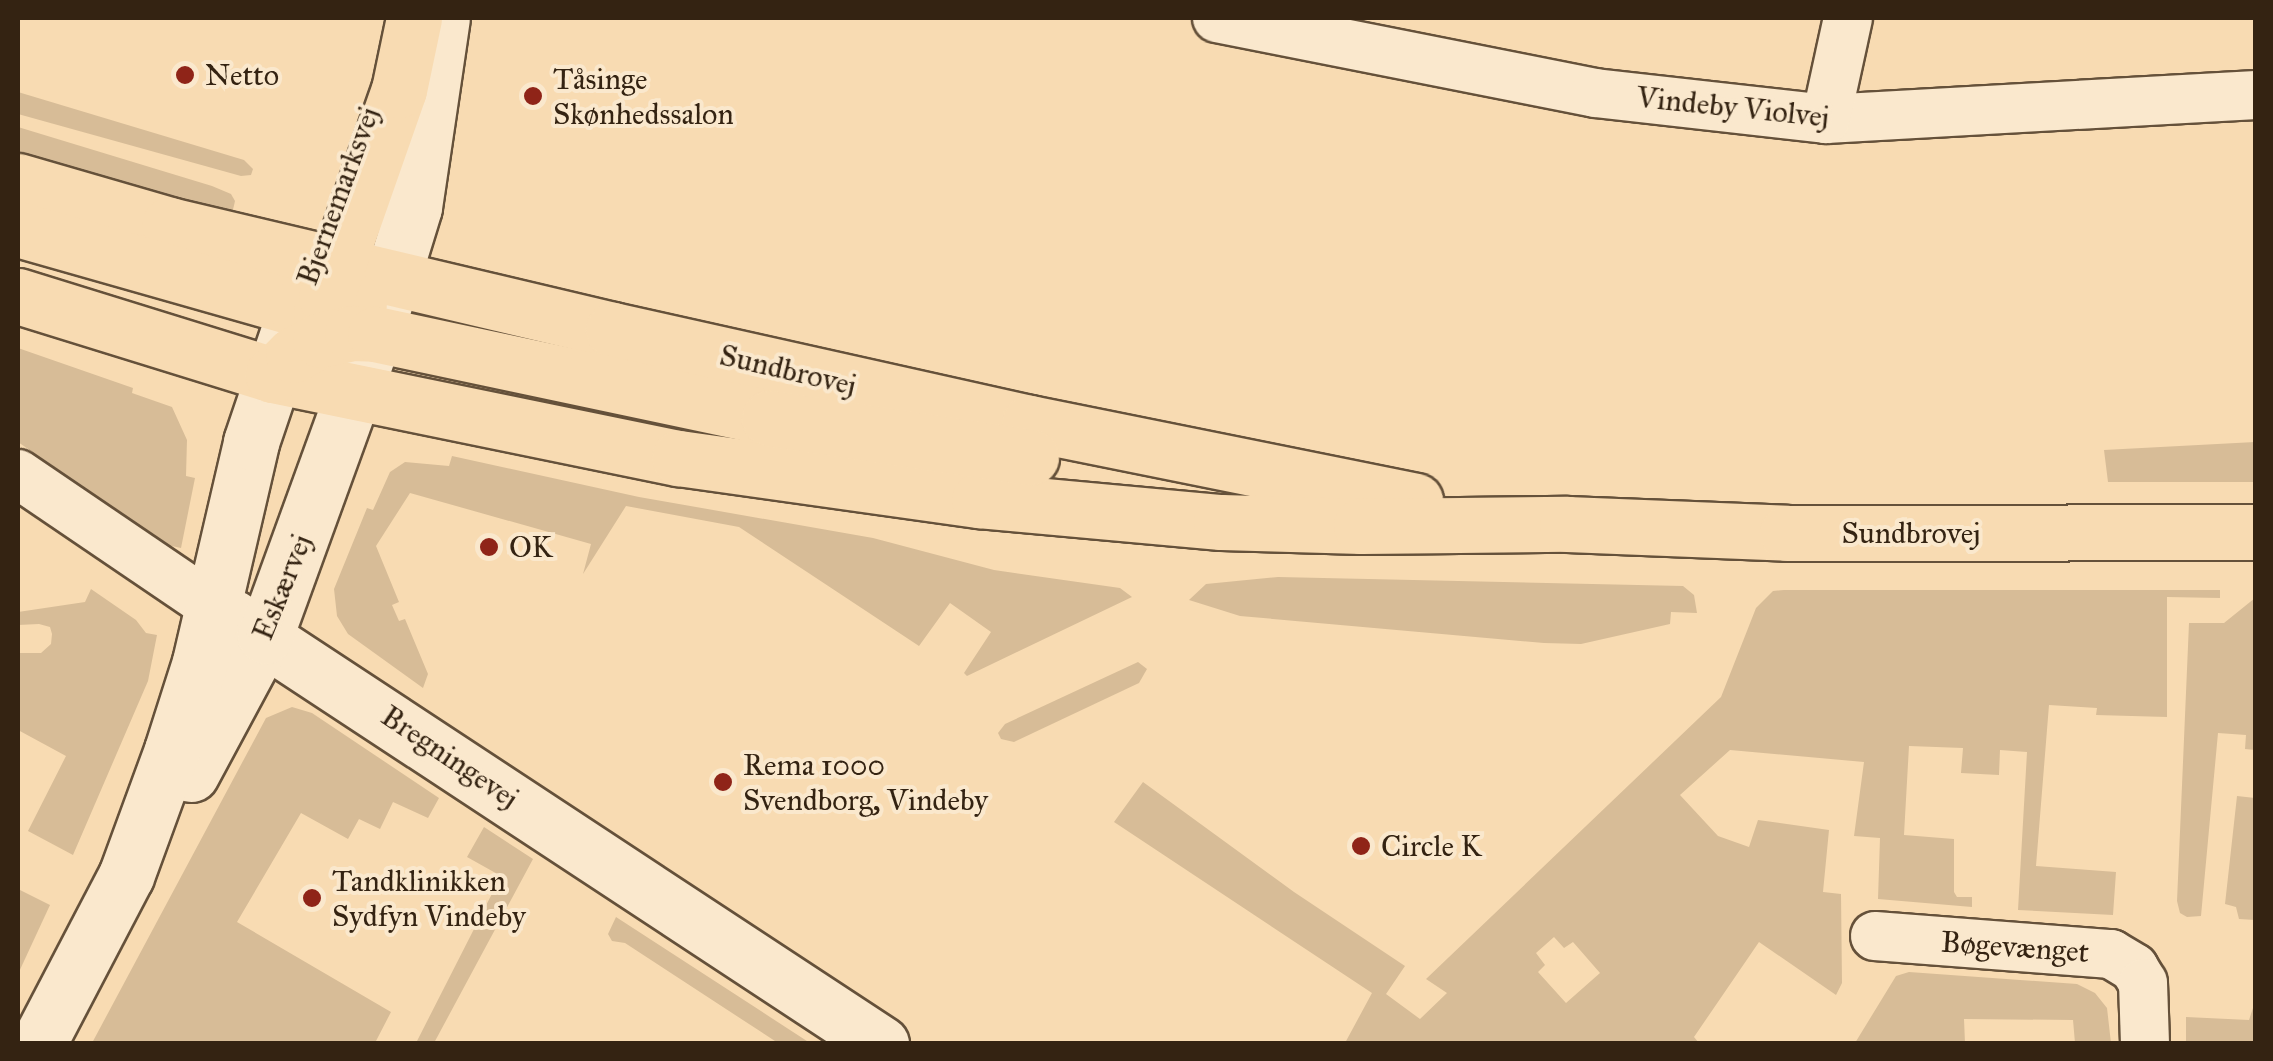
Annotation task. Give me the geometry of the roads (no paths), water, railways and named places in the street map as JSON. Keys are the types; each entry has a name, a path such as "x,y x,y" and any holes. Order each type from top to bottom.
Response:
{"main road":[{"path":"355,391 332,370 318,297 399,90 414,18"},
{"name":"Sundbrovej","path":"18,182 133,216 318,297 394,277 834,381 1397,498 1567,524"},
{"path":"18,229 318,297 352,332 769,418 1079,464 1397,498"},
{"name":"Sundbrovej","path":"18,296 274,374 696,461 979,500 1222,522 1567,524 1787,533 2256,532"}],"street":[{"name":"Bjernemarksvej","path":"274,374 318,297 404,18"},
{"name":"Bjernemarksvej","path":"394,277 419,184 442,18"},
{"name":"Vindeby Violvej","path":"1218,18 1596,93 1826,119 2256,95"},
{"path":"1826,119 1848,18"},
{"name":"Eskærvej","path":"38,1044 126,876 197,764 265,636 394,277"},
{"name":"Eskærvej","path":"126,876 186,710 251,442 274,374"},
{"name":"Bregningevej","path":"18,474 881,1044"},
{"name":"Bøgevænget","path":"1875,936 2119,958 2134,968 2142,983 2145,1044"}],"place":[{"name":"Netto","path":"185,75"},
{"name":"Tåsinge Skønhedssalon","path":"533,96"},
{"name":"OK","path":"489,547"},
{"name":"Rema 1000 Svendborg, Vindeby","path":"723,782"},
{"name":"Circle K","path":"1361,846"},
{"name":"Tandklinikken Sydfyn Vindeby","path":"312,898"}]}
